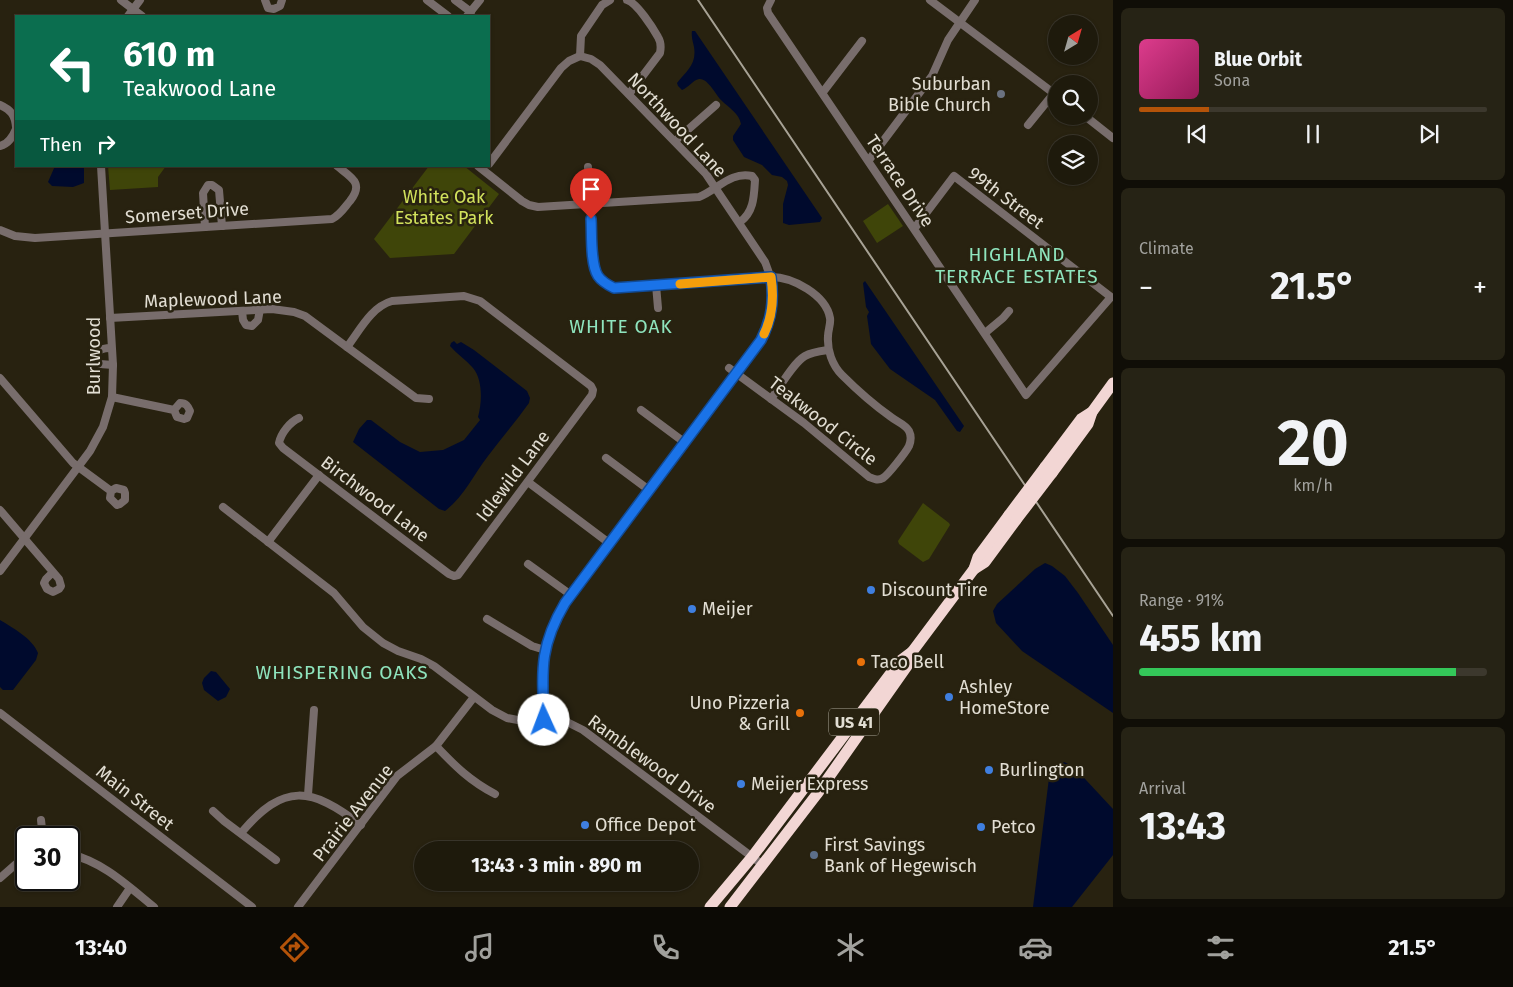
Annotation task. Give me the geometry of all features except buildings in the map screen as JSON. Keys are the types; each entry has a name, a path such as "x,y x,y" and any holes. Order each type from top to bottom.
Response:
{"highway":[{"name":"US 41","path":"710,907 752,857 900,661 912,652 974,569 985,562 1013,517 1048,470 1088,424 1092,412 1113,383"},
{"name":"US 41","path":"730,907 817,794 907,666 912,652"}],"street":[{"path":"121,0 131,13 140,0"},
{"path":"265,0 268,8 274,9 280,6 282,0"},
{"path":"427,0 447,15"},
{"path":"455,0 469,14 480,0"},
{"path":"490,159 561,68 569,61 580,56 581,36 585,28 602,5 610,0"},
{"path":"627,0 635,4 659,38 661,47 660,53 629,94"},
{"name":"Terrace Drive","path":"771,0 767,8 768,13 1026,395"},
{"path":"930,0 1048,89"},
{"path":"869,160 932,76 948,40 975,0"},
{"path":"823,92 862,41"},
{"name":"Northwood Lane","path":"580,56 591,58 600,65 706,174 740,222 765,262 771,277"},
{"path":"1028,125 1048,102"},
{"path":"0,105 9,109 15,117"},
{"path":"674,141 716,105"},
{"path":"1096,125 1113,138"},
{"path":"0,146 12,138 15,130"},
{"name":"Burlwood","path":"0,571 90,451 103,427 112,398 110,318 101,167"},
{"name":"Somerset Drive","path":"0,230 15,236 35,238 332,219 339,215 355,194 357,184 351,176 339,167"},
{"path":"484,167 522,201 538,207 699,197 708,194 728,179 747,175 752,176 754,180 751,211 740,222"},
{"path":"588,167 594,265 597,275 605,283 614,288 782,277 793,280 822,302 830,317 828,350 804,356 771,399"},
{"name":"99th Street","path":"914,228 954,176 1112,298 1026,395"},
{"path":"206,227 203,193 208,185 212,185 219,190 222,226"},
{"path":"544,720 542,669 545,650 554,622 570,596 684,442 732,371 761,340 772,312 774,294 771,277"},
{"path":"656,285 658,308"},
{"name":"Idlewild Lane","path":"347,347 375,310 383,303 455,297 473,298 591,386 593,390 592,395 528,482 458,574 454,576"},
{"path":"242,311 243,320 246,325 252,326 258,320 260,310"},
{"name":"Maplewood Lane","path":"110,318 285,310 300,314 314,322 416,398 429,399"},
{"path":"985,333 1009,311"},
{"path":"111,348 100,350 97,352 96,358 100,364 112,365"},
{"name":"Teakwood Circle","path":"732,371 804,424 869,477 876,480 884,478 909,446 910,432 841,374 828,350"},
{"path":"0,378 73,463 111,491"},
{"path":"112,398 174,410"},
{"path":"641,410 684,442"},
{"name":"Birchwood Lane","path":"299,418 292,421 280,437 279,443 283,448 454,576"},
{"path":"606,458 649,490"},
{"path":"268,542 319,475"},
{"path":"528,482 610,543"},
{"name":"Ramblewood Drive","path":"224,508 334,593 363,628 383,643 434,666 492,710 507,718 523,721 556,720 569,723 583,730 762,865"},
{"path":"0,510 53,572"},
{"path":"528,564 570,596"},
{"path":"487,619 532,646 545,650"},
{"name":"Prairie Avenue","path":"298,907 397,776 436,746 474,697"},
{"path":"308,795 314,710"},
{"name":"Main Street","path":"1,716 252,907"},
{"path":"436,746 464,774 478,785 495,794"},
{"path":"241,833 269,805 288,798 308,795 325,800 361,825"},
{"path":"213,811 276,860"},
{"path":"40,820 41,826"},
{"path":"80,856 100,865 154,907"},
{"path":"0,878 15,865"},
{"path":"118,907 130,888"}],"green space":[{"path":"108,167 165,167 158,177 158,187 110,190"},
{"name":"White Oak Estates Park","path":"428,167 465,167 499,194 454,254 390,258 374,239"},
{"path":"888,204 903,226 877,243 863,221"},
{"path":"923,503 950,525 929,559 923,562 899,544 898,541"}],"water":[{"path":"692,31 695,31 822,218 820,222 789,225 783,223 783,204 788,185 787,181 782,177 772,175 762,165 744,157 733,140 733,136 741,124 736,114 721,100 709,84 702,79 693,82 682,90 678,86 677,83 694,59"},
{"path":"55,167 84,167 84,183 73,187 52,186 48,182"},
{"path":"865,281 964,426 960,432 957,431 935,400 890,369 871,344 867,316 869,312 866,307 863,283"},
{"path":"454,341 457,344 461,342 474,350 527,391 530,398 529,403 463,492 445,511 439,509 353,442 359,429 367,420 371,420 400,442 420,452 443,450 464,440 480,420 478,417 481,392 479,379 473,368 450,346"},
{"path":"1045,563 1065,576 1113,645 1113,713 1022,651 996,623 993,611 997,604 1035,569"},
{"path":"0,620 27,638 38,653 36,660 13,690 3,690 0,687"},
{"path":"211,671 216,672 230,689 226,697 218,701 204,690 202,683"},
{"path":"1064,762 1073,766 1113,809 1113,855 1072,907 1033,907 1049,778 1055,764"}],"railway":[{"path":"698,0 1113,616"}],"slow traffic":[{"path":"680,284 771,277 774,294 772,312 764,334"}],"place":[{"name":"Suburban Bible Church","path":"1001,94"},
{"name":"Discount Tire","path":"871,590"},
{"name":"Meijer","path":"692,609"},
{"name":"Taco Bell","path":"861,662"},
{"name":"Ashley HomeStore","path":"949,697"},
{"name":"Uno Pizzeria & Grill","path":"800,713"},
{"name":"Burlington","path":"989,770"},
{"name":"Meijer Express","path":"741,784"},
{"name":"Office Depot","path":"585,825"},
{"name":"Petco","path":"981,827"},
{"name":"First Savings Bank of Hegewisch","path":"814,855"}],"district":[{"name":"HIGHLAND TERRACE ESTATES","path":"1017,265"},
{"name":"WHITE OAK","path":"621,326"},
{"name":"WHISPERING OAKS","path":"342,672"}],"route":[{"path":"544,720 542,669 547,642 554,622 565,603 761,340 772,312 774,294 771,277 614,288 597,275 594,265 591,219"}]}
